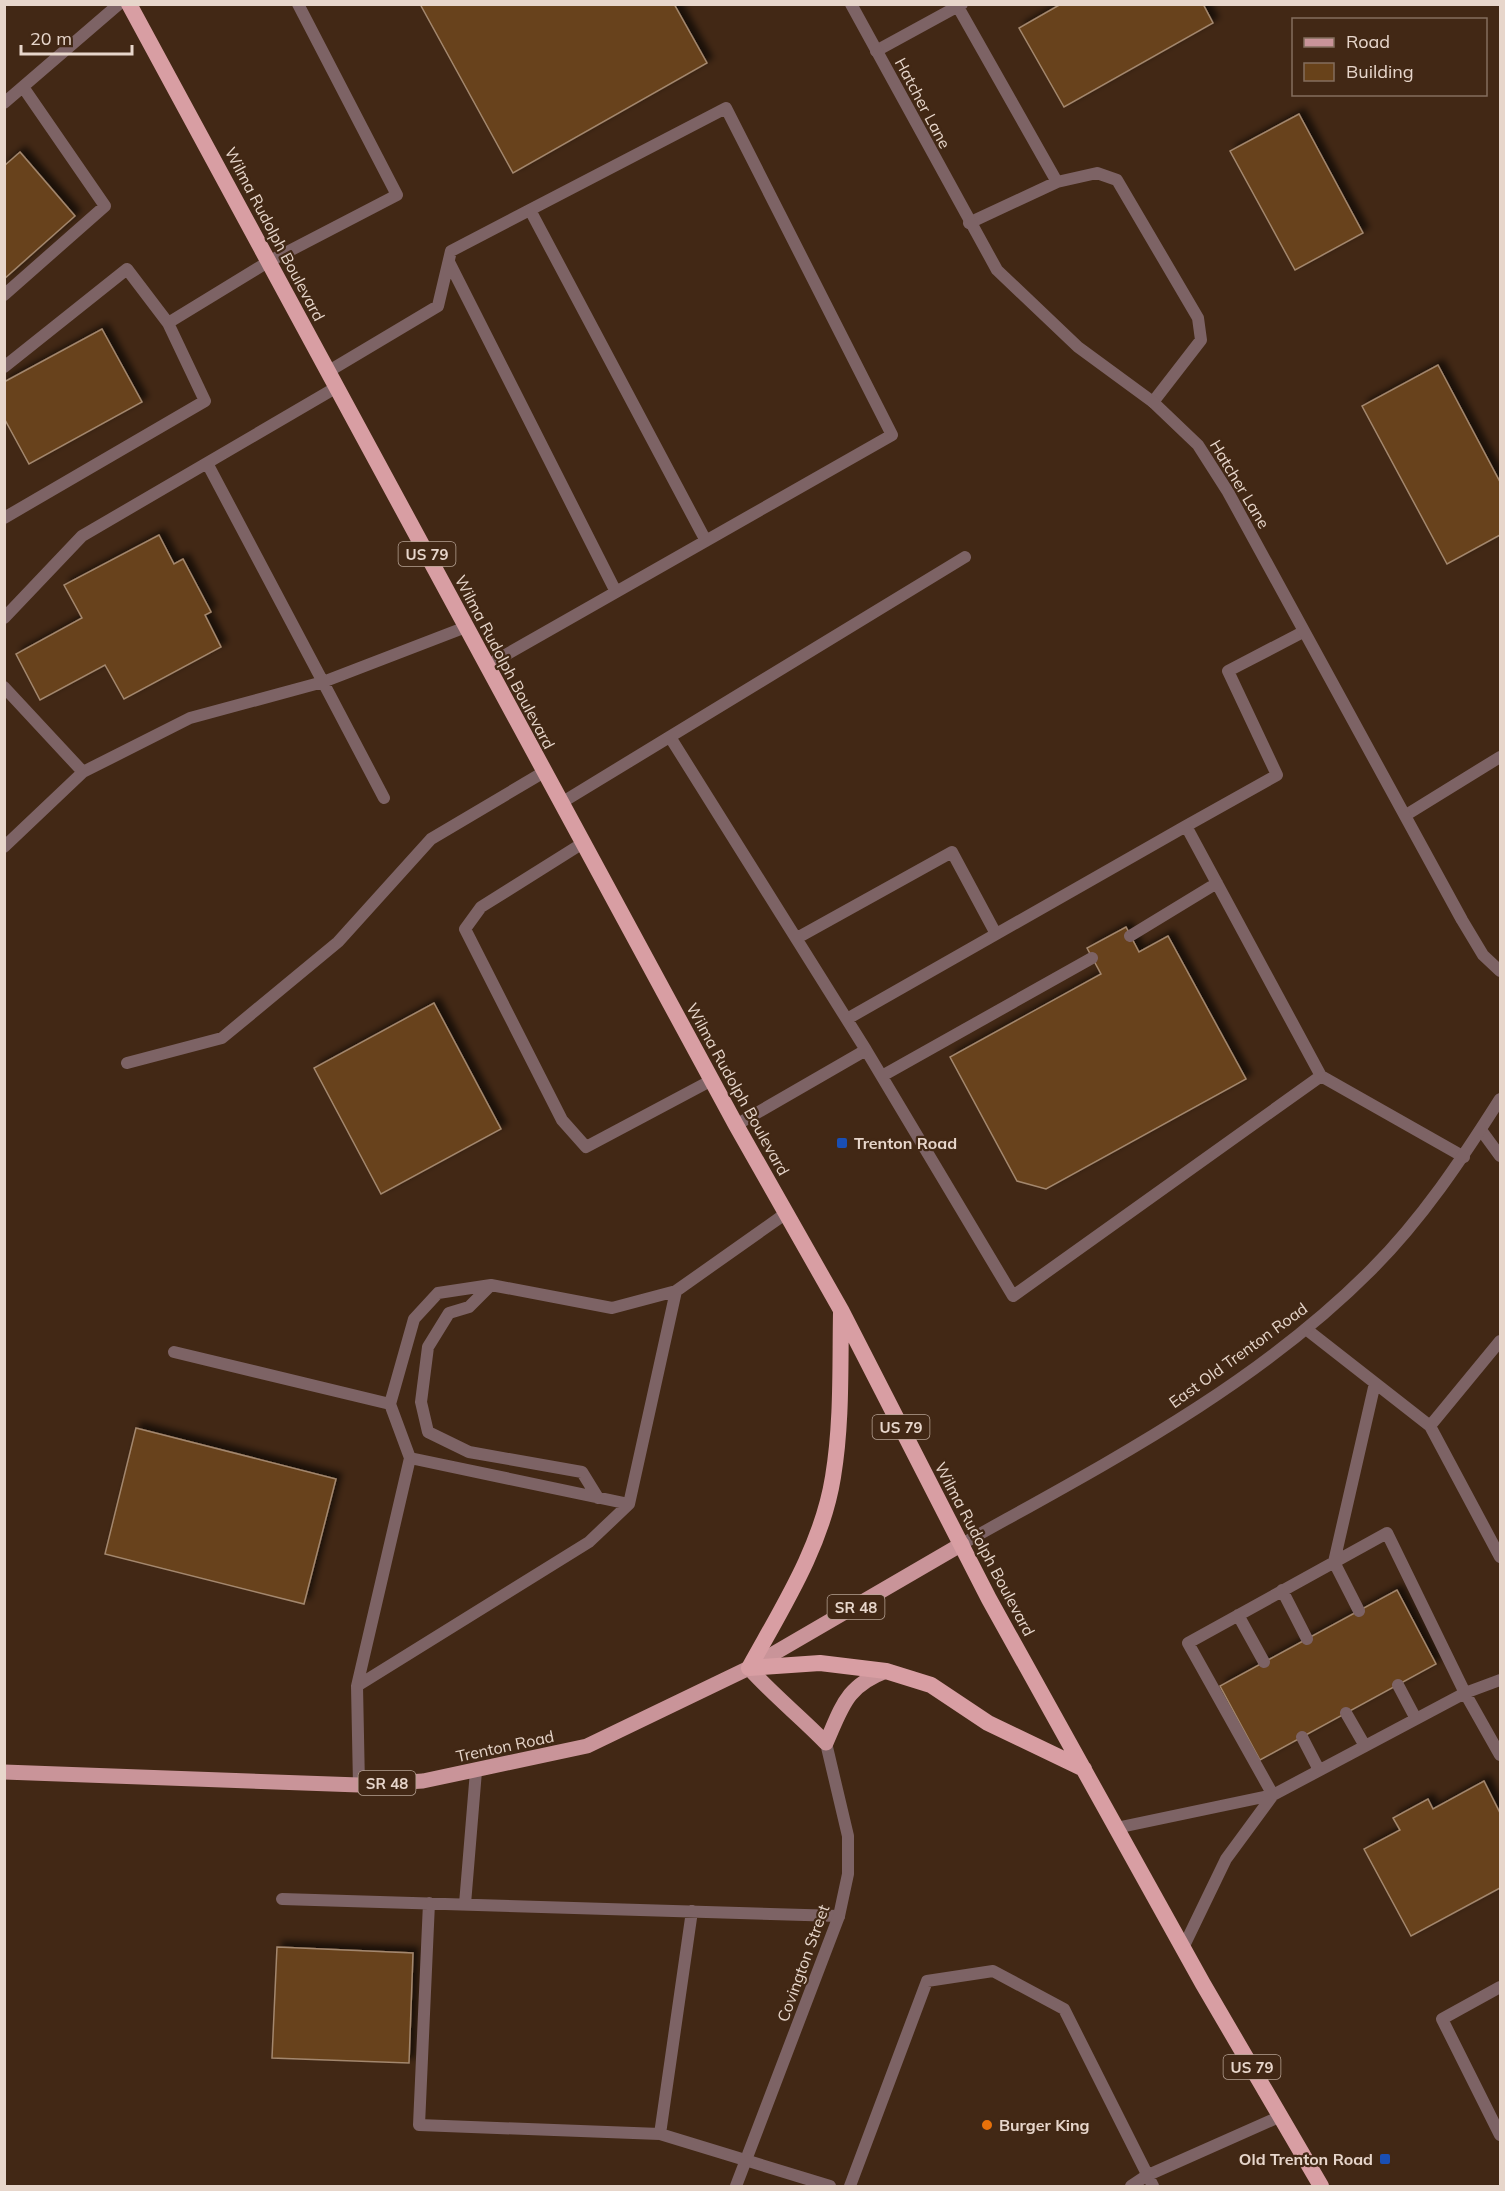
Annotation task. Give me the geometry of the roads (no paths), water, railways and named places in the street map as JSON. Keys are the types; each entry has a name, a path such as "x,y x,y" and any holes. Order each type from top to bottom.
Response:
{"highway":[{"name":"Wilma Rudolph Boulevard","path":"129,4 736,1125 841,1310 962,1544 1116,1828 1321,2187"},
{"path":"749,1668 805,1564 824,1513 833,1477 838,1419 841,1310"},
{"name":"SR 48","path":"749,1668 820,1663 886,1671 931,1685 988,1723 1084,1769"}],"main road":[{"name":"Trenton Road","path":"4,1772 359,1785 423,1781 586,1746 749,1668 962,1544"},
{"path":"749,1668 776,1698 826,1743 850,1693 865,1679 886,1671"}],"street":[{"path":"4,103 119,4"},
{"path":"168,323 268,262 397,195 298,4"},
{"name":"Hatcher Lane","path":"850,4 997,270 1078,347 1153,402 1198,445 1228,492 1462,920 1483,955 1500,971"},
{"path":"876,51 960,6 1057,182"},
{"path":"4,295 105,206 23,87"},
{"path":"329,371 438,306 452,251 726,108 892,435 486,666"},
{"path":"969,223 1057,182 1097,173 1116,180 1198,318 1201,340 1153,402"},
{"path":"530,210 706,541"},
{"path":"449,262 616,592"},
{"path":"4,367 127,269 168,323 205,401 4,518"},
{"path":"4,618 82,536 337,387"},
{"path":"207,463 384,798"},
{"path":"561,803 965,557"},
{"path":"5,845 82,772 190,718 323,682 465,627"},
{"path":"847,1019 1277,775 1228,671 1303,632"},
{"path":"4,687 82,772"},
{"path":"670,737 882,1076 1013,1296 1320,1076"},
{"path":"1406,815 1500,757"},
{"path":"127,1063 222,1038 338,942 431,839 544,772"},
{"path":"1186,826 1320,1076 1464,1157"},
{"path":"584,843 481,907 465,929 562,1120 586,1147 712,1080"},
{"path":"797,938 952,852 996,934"},
{"path":"1130,936 1216,883"},
{"path":"882,1076 1092,958"},
{"path":"736,1125 866,1050"},
{"name":"East Old Trenton Road","path":"962,1544 1196,1410 1306,1329 1372,1269 1464,1157 1500,1100"},
{"path":"1481,1130 1500,1156"},
{"path":"359,1785 357,1686 410,1458 390,1404 414,1319 438,1293 490,1285 612,1308 676,1291 785,1214"},
{"path":"490,1285 469,1307 449,1313 428,1347 421,1402 429,1432 469,1452 582,1472 598,1498"},
{"path":"357,1686 589,1542 629,1504 676,1291"},
{"path":"1306,1329 1430,1426 1500,1557"},
{"path":"1430,1426 1500,1341"},
{"path":"174,1352 390,1404"},
{"path":"1359,1611 1334,1562 1375,1383"},
{"path":"410,1458 629,1504"},
{"path":"1273,1795 1188,1642 1387,1533 1465,1693 1500,1755"},
{"path":"1282,1590 1307,1639"},
{"path":"1238,1615 1264,1662"},
{"path":"1116,1828 1273,1795 1465,1693 1500,1680"},
{"path":"1398,1685 1416,1719"},
{"path":"1346,1713 1365,1746"},
{"path":"1302,1737 1319,1770"},
{"name":"Covington Street","path":"736,2187 839,1916 848,1874 848,1836 826,1743"},
{"path":"465,1904 476,1771"},
{"path":"1183,1948 1226,1859 1273,1795"},
{"path":"282,1899 839,1916"},
{"path":"429,1904 419,2125 660,2134 830,2187"},
{"path":"660,2134 692,1911"},
{"path":"850,2187 927,1981 993,1971 1064,2009 1149,2182"},
{"path":"1500,1987 1442,2019 1500,2135"},
{"path":"1131,2187 1149,2182 1281,2116"}],"place":[{"name":"Trenton Road","path":"842,1143"},
{"name":"Burger King","path":"987,2125"},
{"name":"Old Trenton Road","path":"1385,2159"}]}
